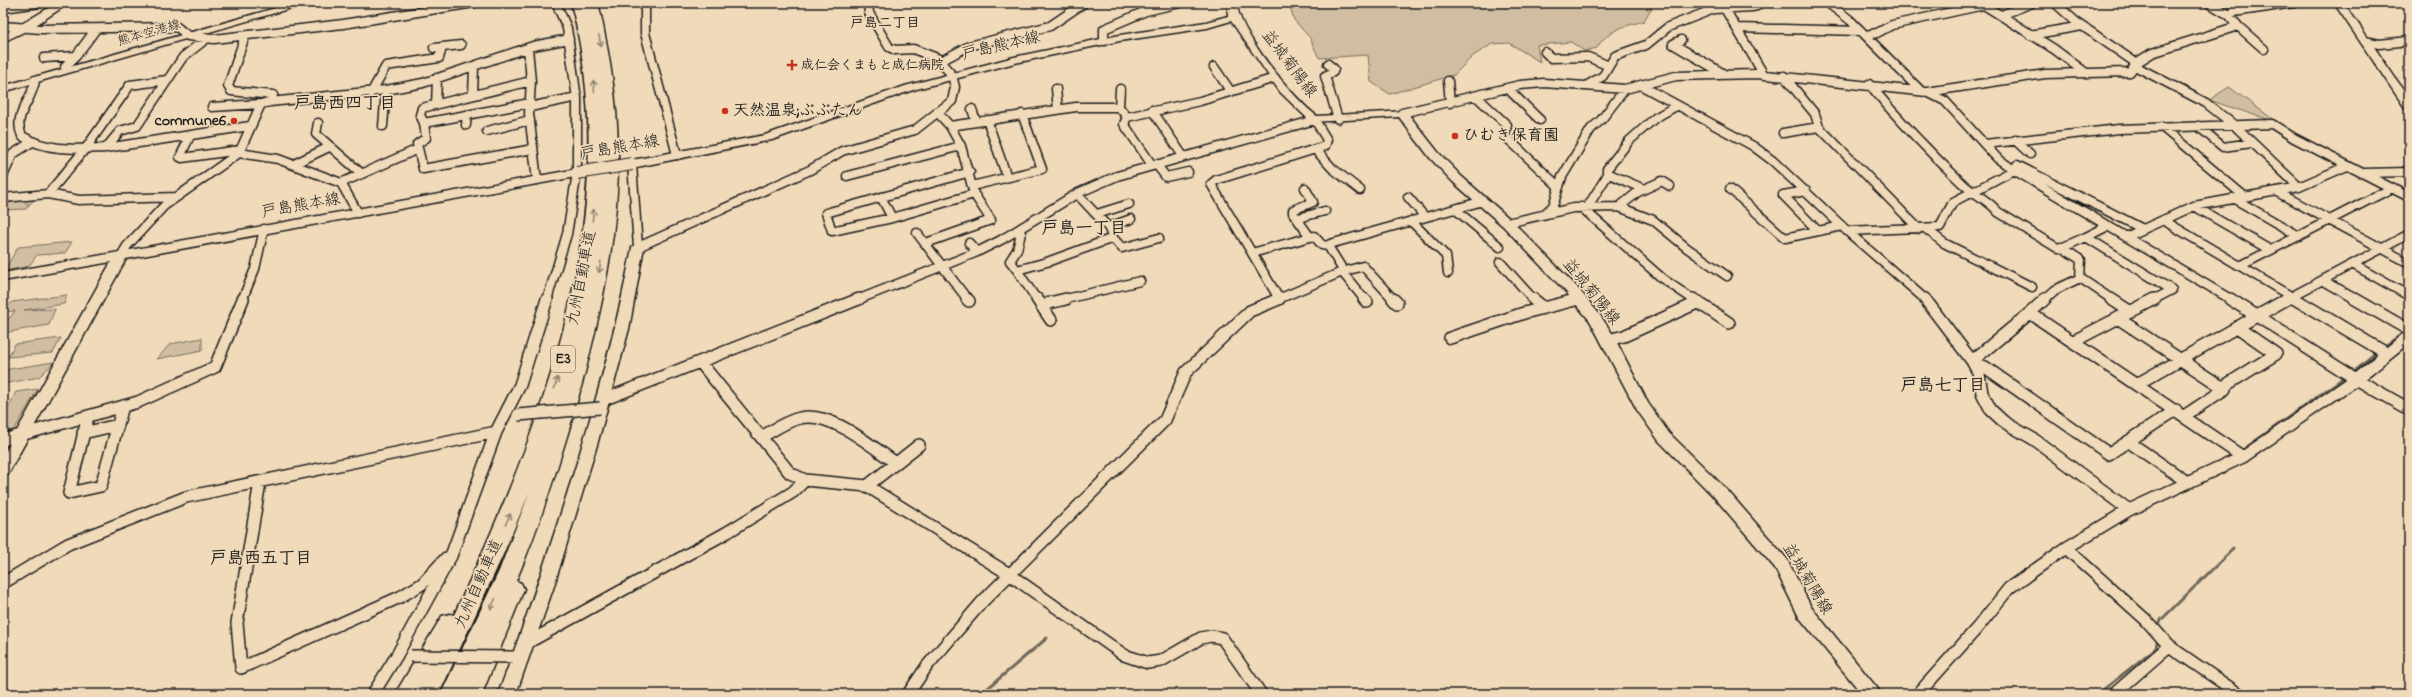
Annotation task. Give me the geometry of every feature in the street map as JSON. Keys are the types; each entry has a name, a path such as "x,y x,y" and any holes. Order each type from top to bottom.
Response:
{"highway":[{"name":"九州自動車道","path":"428,694 510,514 543,428 574,325 590,244 598,161 597,116 587,38 578,3"},
{"name":"九州自動車道","path":"452,694 516,554 561,427 590,323 610,197 610,114 607,79 600,36 591,3"},
{"path":"471,694 527,553 561,427"},
{"path":"406,694 487,566"}],"main road":[{"path":"3,39 26,27 64,3"},
{"name":"熊本空港線","path":"3,89 288,3"},
{"name":"熊本空港線","path":"3,84 304,3"},
{"name":"益城菊陽線","path":"1232,3 1234,17 1275,78 1303,113 1315,120 1402,114 1434,155 1457,179 1507,223 1579,299 1608,340 1642,406 1664,437 1721,494 1764,543 1781,564 1805,612 1873,694"},
{"path":"2339,3 2409,106"},
{"name":"戸島熊本線","path":"3,277 632,164 768,138 909,88 952,75 1104,41 1207,25 1234,17"},
{"path":"507,694 517,657 527,643 577,493 630,302 638,248"},
{"path":"3,470 121,256"}],"street":[{"path":"3,8 14,5 40,3"},
{"path":"3,26 96,29 177,27 185,35 206,39 245,36 343,24 474,3"},
{"path":"373,694 398,655 454,549 496,432 520,385 567,234 577,173 576,97 569,39 556,3"},
{"path":"645,3 645,33 677,155"},
{"path":"632,164 638,248 810,170 842,151 915,130 952,101 956,87 952,75 943,66 941,61 912,49 895,50 889,47 869,13 868,3"},
{"path":"941,61 969,46 1050,26 1060,21 1069,11 1084,3"},
{"path":"1141,3 1146,11"},
{"path":"1104,41 1104,29 1146,11 1180,3"},
{"path":"1586,86 1603,76 1615,56 1646,45 1668,27 1714,10 1752,7 1757,6 1758,3"},
{"path":"1828,3 1864,33 1924,92"},
{"path":"2004,14 2016,12 2026,4 2032,3"},
{"path":"2055,3 2082,26 2136,64 2206,103 2234,125 2299,187"},
{"path":"2209,3 2229,15 2238,26 2264,49"},
{"path":"2229,15 2294,3"},
{"path":"1736,28 1877,33 1892,24 1983,4 2054,49 2086,73"},
{"path":"1725,9 1764,74"},
{"path":"2030,35 2082,26"},
{"path":"1924,92 2045,74 2130,72 2136,64 2152,54 2238,26"},
{"path":"65,67 76,56 96,29"},
{"path":"121,256 127,246 164,206 240,151 250,126 265,103 274,95 231,92 228,86 245,36"},
{"path":"106,148 118,132 138,126 184,55 206,39"},
{"path":"212,106 265,103 400,89 474,67 528,48 569,39"},
{"path":"1682,40 1673,44 1725,75"},
{"path":"2365,41 2379,44 2409,41"},
{"path":"370,93 386,66 439,58 438,48 461,45"},
{"path":"528,48 531,81 530,120 537,180"},
{"path":"1545,52 1551,58 1588,57 1609,66"},
{"path":"44,58 76,56"},
{"path":"1328,64 1334,69 1333,72 1324,76 1338,119"},
{"path":"473,95 474,67"},
{"path":"1214,67 1231,92"},
{"path":"1402,114 1507,88 1544,83 1625,88 1642,86 1676,76 1764,74 1869,84 1924,92 1945,101 1992,152 2014,170 2257,315 2356,379 2409,409"},
{"path":"1784,76 1815,114 1819,127 1923,229 1944,243 2032,287"},
{"path":"436,105 437,78"},
{"path":"1127,117 1152,110 1200,101 1275,78"},
{"path":"34,80 35,90 23,107 18,124 19,132 32,142 59,147 106,148 250,126"},
{"path":"48,194 86,148 130,85 167,80"},
{"path":"531,81 422,108 420,115 424,123 426,138 417,144 423,169 533,149"},
{"path":"1448,81 1450,103"},
{"path":"1869,84 1888,108 1970,192 2011,220 2059,249 2086,238 2108,226"},
{"path":"1642,86 1676,106 1754,146 1806,191 1845,228 1922,295 1972,362 1979,374 1982,393 1986,403 2004,422 2064,460 2128,510"},
{"path":"1056,88 1058,110"},
{"path":"1507,88 1540,120"},
{"path":"1544,214 1552,206 1562,177 1591,129 1601,120 1625,88"},
{"path":"1120,89 1118,107 1127,117"},
{"path":"383,126 386,90"},
{"path":"1476,96 1507,125 1505,136 1559,187"},
{"path":"424,123 467,114 576,97"},
{"path":"1585,206 1607,173 1607,169 1643,126 1660,113 1676,106"},
{"path":"950,126 1022,114 1058,110 1118,107"},
{"path":"972,109 976,122"},
{"path":"1152,110 1183,156"},
{"path":"926,243 991,220 973,190 970,172 961,146 950,126 937,112"},
{"path":"466,125 467,114"},
{"path":"970,172 826,213 832,231 892,218 1007,177 1042,168 1022,114"},
{"path":"1127,117 1124,124 1154,164 1166,177 1188,172"},
{"path":"488,131 530,120"},
{"path":"987,120 1007,177"},
{"path":"503,416 601,404 700,362 977,252 1018,230 1077,194 1116,176 1154,164 1315,120 1327,140 1324,146 1216,180 1211,184 1278,297"},
{"path":"318,123 316,134 329,147 362,174"},
{"path":"1985,144 2118,129 2234,125 2249,126 2272,124 2294,138 2409,197"},
{"path":"2198,126 2224,147 2252,143"},
{"path":"1783,133 1819,127"},
{"path":"2162,127 2244,196"},
{"path":"190,136 180,157 182,158 240,151 278,159 341,183 358,213"},
{"path":"2016,140 2030,154"},
{"path":"3,176 13,154 32,142"},
{"path":"847,176 961,146"},
{"path":"294,164 329,147"},
{"path":"341,183 418,149"},
{"path":"1315,149 1332,168 1360,190"},
{"path":"1992,152 2143,229"},
{"path":"2126,237 2194,206 2299,187 2347,166"},
{"path":"1730,189 1785,238 1818,231 1845,228 1923,229 1940,227 1953,202 2014,170"},
{"path":"2361,172 2389,174 2409,172"},
{"path":"1607,173 1644,189"},
{"path":"1619,207 1638,192 1662,181 1670,186"},
{"path":"1306,188 1313,202 1293,210 1310,237"},
{"path":"2240,266 2392,188"},
{"path":"1806,191 1783,195 1818,231"},
{"path":"2277,192 2409,263"},
{"path":"3,198 48,194 78,200 177,197"},
{"path":"1077,194 1109,228 1113,238 1122,248 1159,238"},
{"path":"881,197 892,218"},
{"path":"1408,197 1425,217"},
{"path":"2233,198 2299,236"},
{"path":"1252,254 1314,236 1322,245 1328,246 1330,244 1483,201"},
{"path":"1097,214 1129,204"},
{"path":"1585,206 1663,279 1729,323"},
{"path":"1507,223 1585,206 1619,207 1653,220 1727,276"},
{"path":"2194,206 2270,250"},
{"path":"1455,209 1500,247"},
{"path":"1298,218 1325,210"},
{"path":"1109,228 1131,219"},
{"path":"2163,220 2386,353"},
{"path":"1411,221 1446,256 1448,273"},
{"path":"3,440 138,402 215,367 255,269 264,230"},
{"path":"1018,230 1021,233 1019,243 1010,261 1051,320"},
{"path":"917,234 926,243 969,301"},
{"path":"2137,384 2257,315 2324,281 2409,234"},
{"path":"1017,270 1047,262 1113,238"},
{"path":"2074,341 2119,319 2172,290 2171,287 2086,238"},
{"path":"969,243 977,252"},
{"path":"1328,246 1343,270 1342,272 1367,302"},
{"path":"2061,247 2081,260 2080,278"},
{"path":"1500,262 1536,302 1544,308"},
{"path":"2354,265 2409,296"},
{"path":"908,694 927,666 1009,574 1165,420 1186,372 1250,311 1278,297 1342,272 1363,266 1397,303"},
{"path":"1972,362 2055,290 2080,278"},
{"path":"2080,278 2131,312"},
{"path":"1041,305 1140,281"},
{"path":"2324,281 2409,330"},
{"path":"1450,338 1544,308 1579,299"},
{"path":"1608,340 1624,336 1699,302"},
{"path":"2030,313 2074,341 2243,456"},
{"path":"1972,362 1985,367 2109,454 2180,413 2226,390 2119,319"},
{"path":"2223,387 2276,354 2237,327"},
{"path":"1918,694 1978,627 2009,588 2066,548 2128,510 2186,482 2216,471 2243,456 2356,379 2386,353 2409,336"},
{"path":"700,362 790,474 805,480 867,486 1009,574 1124,655 1148,663 1161,661 1201,638 1211,636 1222,638 1261,694"},
{"path":"88,416 69,493 101,486 123,406"},
{"path":"760,437 802,417 817,417 830,421 896,463"},
{"path":"83,433 118,425"},
{"path":"3,583 68,544 116,523 186,497 496,432"},
{"path":"2129,442 2186,482"},
{"path":"867,486 919,445"},
{"path":"527,643 726,533 794,492 805,480"},
{"path":"260,482 237,623 241,668 400,597 422,584 454,549"},
{"path":"2066,548 2146,620 2169,646 2239,694"},
{"path":"2114,694 2169,646"},
{"path":"398,655 517,657"}],"shaded area":[{"path":"1289,3 1654,3 1644,21 1623,27 1611,33 1597,48 1584,51 1571,42 1537,45 1540,62 1509,43 1492,44 1473,56 1454,75 1390,94 1371,82 1368,55 1319,58 1310,38 1294,20"},
{"path":"2229,87 2274,120 2269,120 2209,100"},
{"path":"37,197 30,204 25,204 29,205 26,209 3,210 3,200"},
{"path":"72,242 65,253 37,255 29,266 4,271 18,247"},
{"path":"67,295 64,304 24,310 55,309 49,325 3,333 3,326 15,311 3,312 12,302"},
{"path":"61,338 53,353 8,357 15,344"},
{"path":"202,338 202,350 157,359 170,344"},
{"path":"54,362 39,377 3,384 3,370"},
{"path":"38,389 14,430 3,431 3,419 16,392"}],"waterway":[{"path":"2385,346 2405,332"},
{"path":"2355,370 2378,351"},
{"path":"2243,450 2346,376"},
{"path":"2159,626 2161,620 2233,549"},
{"path":"981,694 1047,638"},
{"path":"2098,694 2156,648 2158,638"}],"place":[{"name":"成仁会くまもと成仁病院","path":"792,65"},
{"name":"天然温泉;ぶぶたん","path":"725,111"},
{"name":"commune6","path":"234,121"},
{"name":"ひむき保育園","path":"1455,136"}],"district":[{"name":"戸島二丁目","path":"885,23"},
{"name":"戸島西四丁目","path":"345,103"},
{"name":"戸島一丁目","path":"1084,228"},
{"name":"戸島七丁目","path":"1943,385"},
{"name":"戸島西五丁目","path":"261,558"}]}
